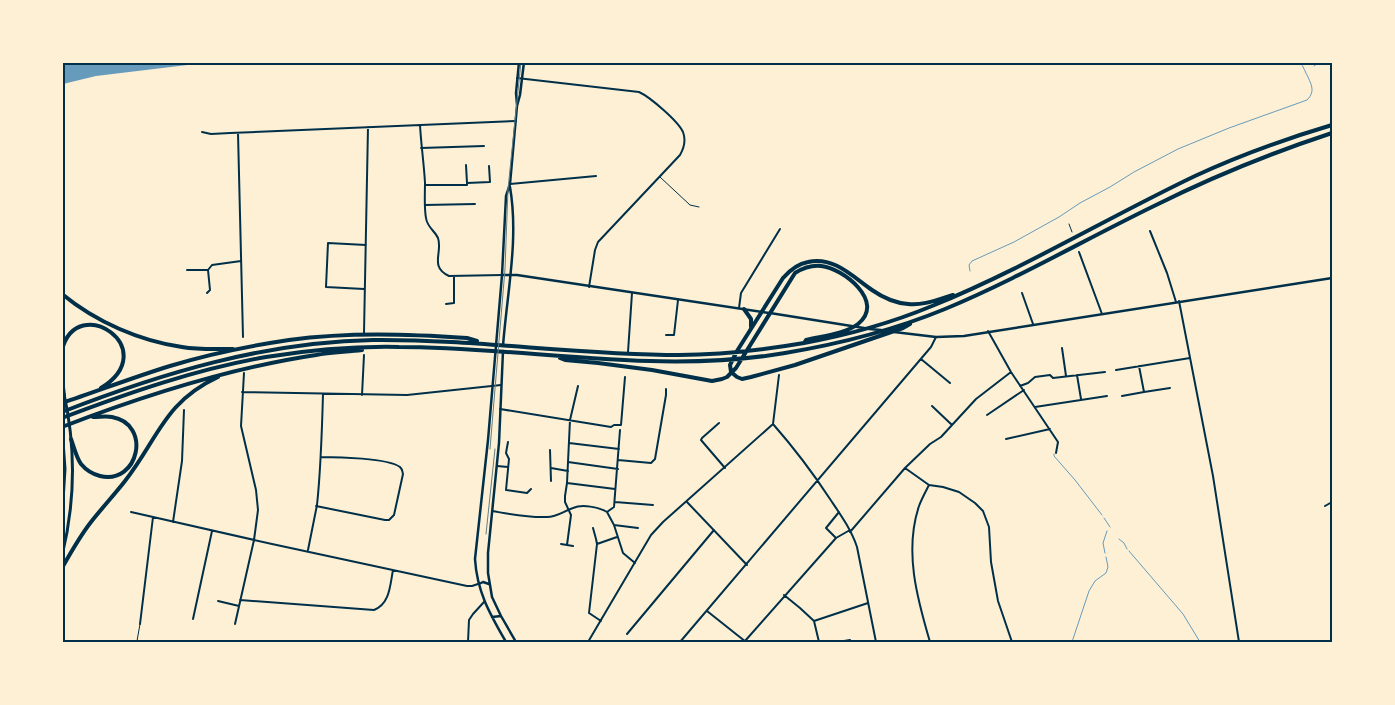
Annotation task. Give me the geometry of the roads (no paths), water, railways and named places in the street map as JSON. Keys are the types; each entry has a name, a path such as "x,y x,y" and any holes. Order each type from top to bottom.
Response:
{"highway":[{"path":"62,412 174,372 260,352 329,343 370,340 418,340 565,350 680,355 752,351 804,343 854,332 931,307 963,293 1070,241 1197,175 1242,155 1279,141 1332,125"},
{"path":"62,418 150,387 202,372 264,358 318,350 430,347 633,361 698,362 748,358 816,348 896,327 943,310 1028,271 1157,204 1286,148 1332,133"},
{"path":"918,319 903,328 751,378 742,379 732,373 730,365 762,312 787,273 798,265 814,261 834,264 852,274 873,291 897,302 908,304 924,303 963,293"},
{"path":"554,356 565,360 652,370 712,381 722,379 732,373 750,347 795,273 810,266 821,266 838,272 850,280 863,293 867,305 864,316 857,325 806,340 804,343"},
{"path":"62,294 104,322 144,338 183,348 243,348"},
{"path":"741,309 751,320 751,330"},
{"path":"62,350 73,331 88,325 105,327 118,338 123,354 120,370 109,382 90,394"},
{"path":"62,403 170,366 243,348 290,340 359,335 420,335 467,338 481,343"},
{"path":"62,516 65,480 62,427 140,398 232,372 316,354 355,351 376,347"},
{"path":"62,568 87,528 131,473 173,410 188,394 232,372"},
{"path":"62,378 71,439 73,469 68,528 62,556"},
{"path":"62,389 64,396"},
{"path":"71,439 80,463 94,475 112,477 121,474 134,461 137,443 130,426 114,417 86,418"}],"main road":[{"path":"516,642 492,597 489,584 488,558 506,308 512,257 513,210 510,184 519,62"},
{"path":"517,106 524,62"},
{"path":"506,642 484,602 478,584 475,559 493,385 506,196 510,184"},
{"path":"502,276 510,275 847,326 936,337 964,336 1332,278"},
{"path":"478,584 483,582 489,584"},
{"path":"492,617 501,616"}],"street":[{"path":"517,78 639,92 650,97 677,124 684,135 684,145 680,155 598,242 589,287"},
{"path":"202,132 210,134 516,121"},
{"path":"420,125 426,221 437,236 439,268 444,274 454,276 502,276"},
{"path":"364,333 368,127"},
{"path":"238,133 243,338"},
{"path":"421,148 484,146"},
{"path":"466,165 467,183"},
{"path":"425,185 467,185 467,183 490,182 489,166"},
{"path":"510,184 596,176"},
{"path":"425,205 475,204"},
{"path":"741,309 741,293 780,229"},
{"path":"1150,231 1178,302 1213,476 1239,642"},
{"path":"365,289 326,287 328,243 366,245"},
{"path":"1079,252 1102,314"},
{"path":"207,293 210,290 208,270 212,265 241,261"},
{"path":"188,270 208,270"},
{"path":"446,304 454,303 454,276"},
{"path":"628,352 632,293"},
{"path":"1022,293 1033,324"},
{"path":"666,335 674,334 678,300"},
{"path":"988,331 1011,372 1058,442 1056,453"},
{"path":"680,642 921,359 931,347 936,337"},
{"path":"1062,348 1066,376"},
{"path":"362,395 364,355"},
{"path":"1116,370 1190,358"},
{"path":"921,359 950,383"},
{"path":"1139,366 1144,392"},
{"path":"707,611 745,642 784,595 836,538 850,531 905,468 930,444 941,437 976,399 1011,372"},
{"path":"1020,386 1028,384 1035,377 1050,375 1053,378 1105,372"},
{"path":"235,624 254,540 258,510 256,490 241,426 244,373"},
{"path":"1077,374 1082,400"},
{"path":"588,642 651,535 663,522 773,424 779,375"},
{"path":"500,409 612,427 614,425 621,425 625,377"},
{"path":"242,392 407,395 501,385"},
{"path":"567,545 571,516 565,502 570,420 578,386"},
{"path":"1122,396 1170,388"},
{"path":"618,460 651,463 655,458 666,389"},
{"path":"986,415 1024,390"},
{"path":"308,551 316,506 321,457 322,394"},
{"path":"1035,407 1107,396"},
{"path":"932,406 952,426"},
{"path":"173,522 182,461 184,410"},
{"path":"719,423 701,440 725,468"},
{"path":"773,424 818,481 850,531 857,547 876,642"},
{"path":"1006,439 1050,428"},
{"path":"607,512 614,506 615,502 620,430"},
{"path":"508,442 506,453 509,459 506,490 526,493 531,489"},
{"path":"569,443 619,449"},
{"path":"550,450 551,481"},
{"path":"316,506 389,520 394,515 403,474 399,466 379,461 360,458 321,457"},
{"path":"568,462 618,469"},
{"path":"496,466 508,467"},
{"path":"550,468 568,471"},
{"path":"905,468 930,485 943,486 959,492 975,503 982,511 989,528 998,601 1012,642"},
{"path":"567,483 616,489"},
{"path":"930,485 920,504 912,540 918,602 930,642"},
{"path":"615,502 653,506"},
{"path":"687,502 747,565"},
{"path":"1325,506 1332,502"},
{"path":"492,511 544,517 553,516 572,508 586,506 604,510 614,525 623,553 635,563"},
{"path":"131,512 467,586 478,584"},
{"path":"836,538 826,528 839,512"},
{"path":"140,624 153,518"},
{"path":"614,525 638,528"},
{"path":"593,528 597,544 589,613 601,620"},
{"path":"627,634 714,530"},
{"path":"193,619 212,531"},
{"path":"597,544 617,537"},
{"path":"561,544 572,546"},
{"path":"240,600 374,610 380,608 386,601 393,570"},
{"path":"784,595 814,621 819,642"},
{"path":"218,602 239,606"},
{"path":"468,642 470,620 484,602"},
{"path":"814,621 869,603"},
{"path":"838,642 850,640 850,642"},
{"path":"133,642 138,642"}],"lane":[{"path":"660,177 690,205 699,208"},
{"path":"1069,224 1072,232"},
{"path":"138,642 140,624"}],"water":[{"path":"62,63 204,63 96,76 63,84"}],"waterway":[{"path":"970,271 969,265 972,261 1014,242 1134,172 1178,149 1229,128 1307,100 1312,92 1312,86 1300,62"},
{"path":"1314,66 1319,62"},
{"path":"1054,454 1102,515"},
{"path":"1104,518 1110,527"},
{"path":"1105,553 1103,543 1107,531"},
{"path":"1119,539 1127,549"},
{"path":"1129,551 1183,614 1200,642"},
{"path":"1072,642 1089,591 1095,581 1106,573 1108,567 1106,557"}],"tram line":[{"path":"490,449 505,269 508,189 521,62"}],"railway":[{"path":"486,534 495,449"}]}
